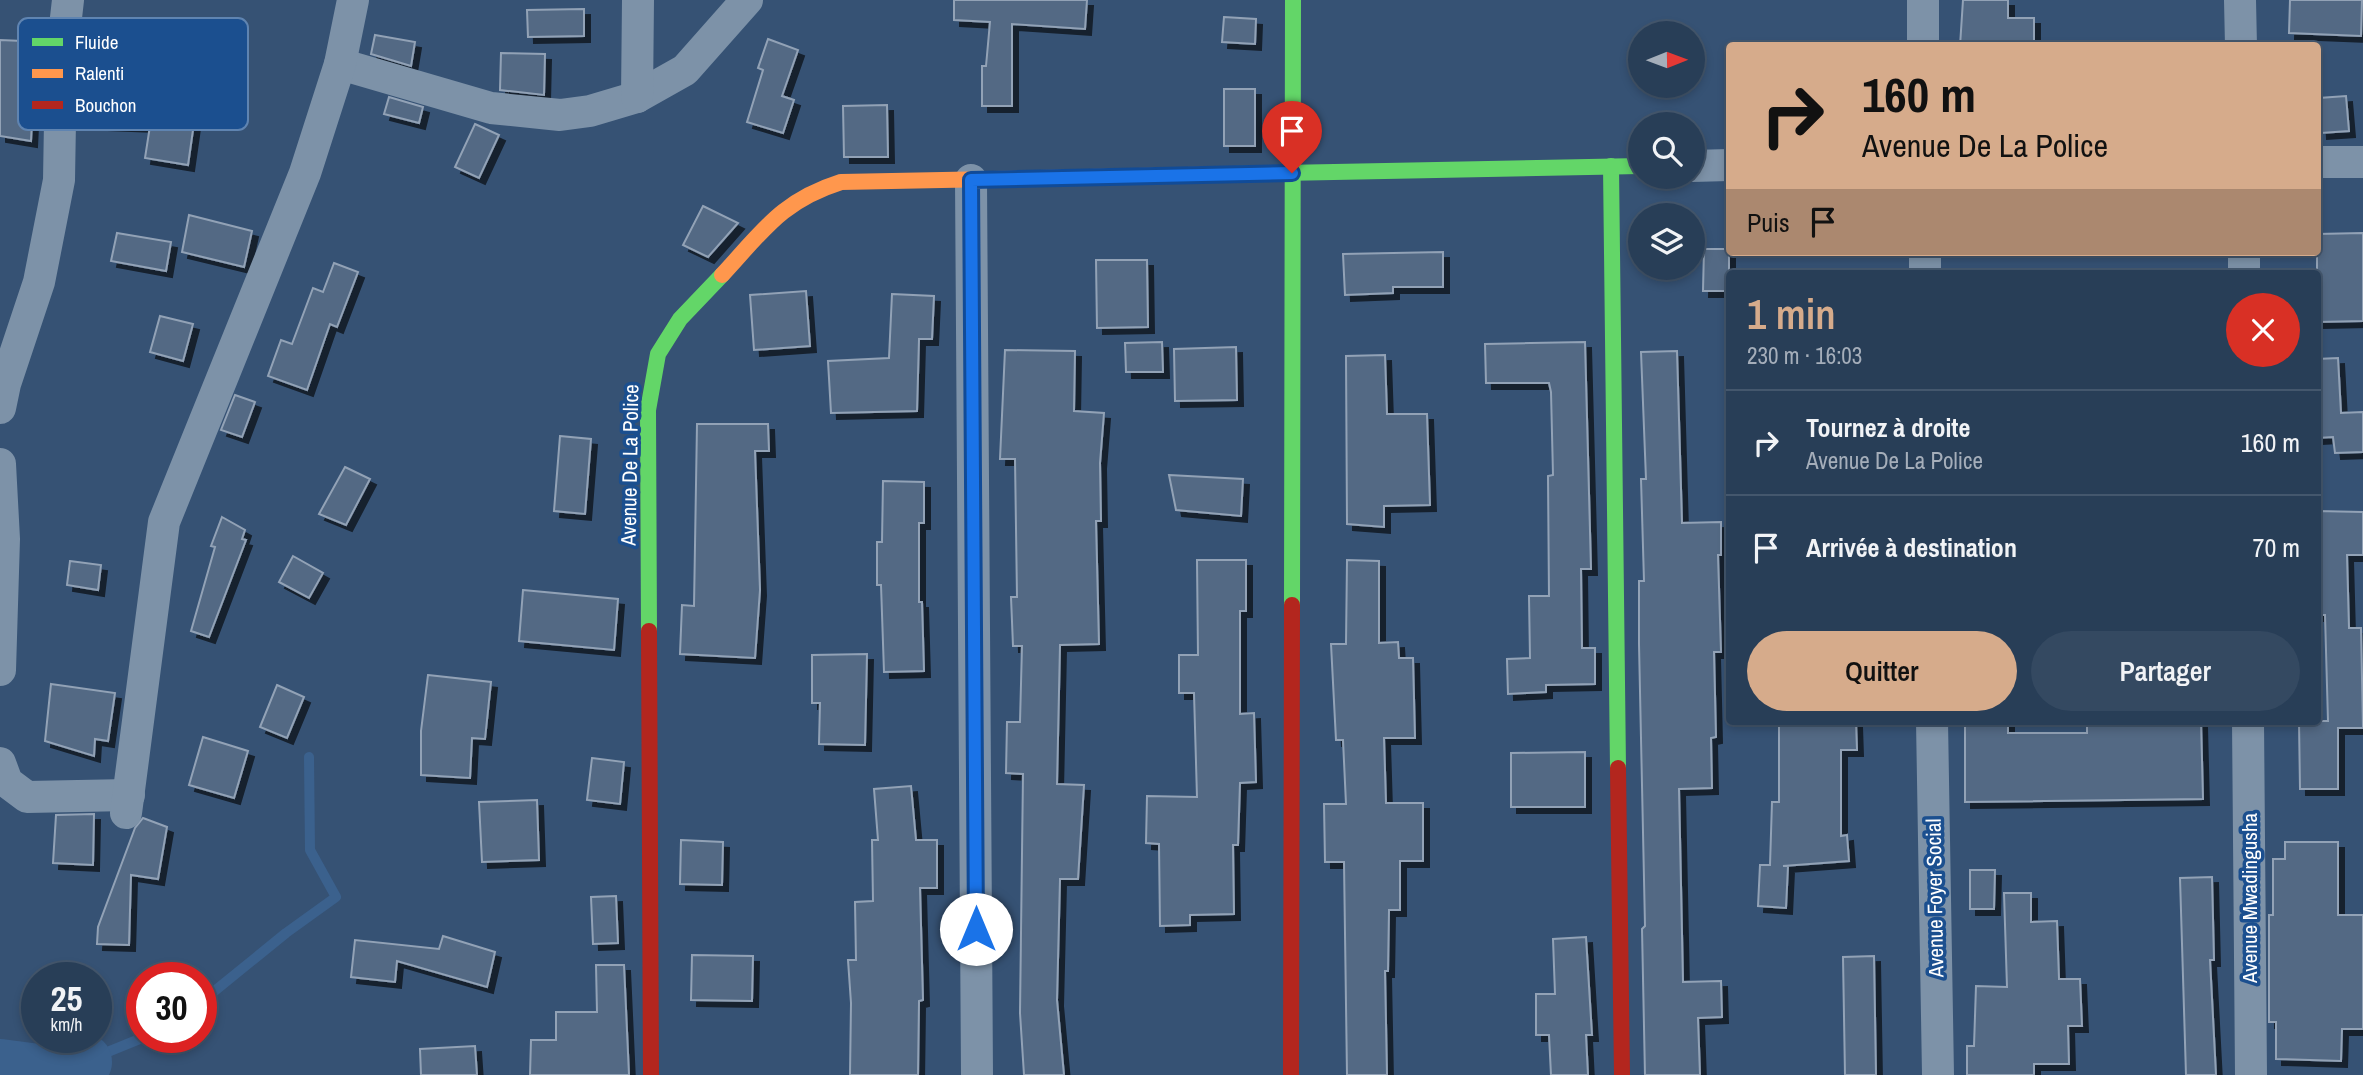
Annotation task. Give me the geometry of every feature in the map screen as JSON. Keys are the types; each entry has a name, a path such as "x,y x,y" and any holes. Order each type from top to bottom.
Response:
{"street":[{"path":"66,18 68,0"},
{"path":"0,763 8,782 27,797 128,804 164,522 305,173 341,64 353,0"},
{"path":"637,97 638,0"},
{"path":"341,64 491,107 532,114 560,115 637,97 685,70 747,0"},
{"path":"1291,1075 1293,0"},
{"path":"1923,0 1923,42"},
{"path":"2240,0 2241,42"},
{"path":"0,408 5,384 39,282 59,180 60,130"},
{"path":"2321,162 2363,162"},
{"path":"1705,166 1726,165"},
{"path":"1611,166 1622,1075"},
{"name":"Avenue De La Police","path":"651,1075 648,410 658,354 680,319 785,207 812,191 841,182 1628,166"},
{"path":"971,180 977,1075"},
{"path":"0,464 4,539 0,670"},
{"name":"Avenue Foyer Social","path":"1932,725 1938,1075"},
{"name":"Avenue Mwadingusha","path":"2248,725 2251,1075"}],"building":[{"path":"954,0 1087,0 1085,29 1012,24 1012,106 982,106 982,66 986,66 990,22 954,20"},
{"path":"1963,0 2008,0 2008,18 2034,18 2034,42 1960,42"},
{"path":"2290,0 2362,0 2361,36 2289,33"},
{"path":"584,9 584,36 528,37 527,10"},
{"path":"1224,17 1256,19 1255,44 1222,42"},
{"path":"375,35 415,42 411,66 371,54"},
{"path":"768,39 798,50 782,96 794,100 783,133 747,122 763,70 758,68"},
{"path":"0,40 18,41 18,130 32,130 31,141 0,136"},
{"path":"501,53 545,54 544,95 500,90"},
{"path":"1224,89 1255,89 1255,146 1224,146"},
{"path":"2346,96 2349,131 2321,133 2321,98"},
{"path":"389,97 423,107 419,123 384,114"},
{"path":"887,105 888,157 844,157 843,106"},
{"path":"475,124 499,135 479,178 455,167"},
{"path":"149,130 193,130 188,165 145,158"},
{"path":"703,206 738,223 708,257 683,245"},
{"path":"189,215 252,231 244,267 182,252"},
{"path":"117,233 171,242 166,271 111,261"},
{"path":"2363,233 2363,321 2321,322 2321,270 2317,270 2317,256 2321,256 2321,234"},
{"path":"1705,249 1726,249 1729,270 1726,270 1726,291 1703,291"},
{"path":"1443,252 1443,287 1393,287 1393,293 1345,295 1343,254"},
{"path":"1096,260 1147,260 1148,327 1097,328"},
{"path":"334,263 358,272 337,327 330,324 307,390 268,376 281,340 292,344 313,288 323,292"},
{"path":"806,291 810,346 754,350 750,295"},
{"path":"892,294 934,296 932,339 919,339 917,411 831,413 828,361 889,358"},
{"path":"160,316 193,324 183,361 150,352"},
{"path":"1162,342 1163,372 1126,372 1125,343"},
{"path":"1585,342 1591,569 1581,569 1582,648 1595,648 1595,684 1546,685 1546,692 1508,694 1507,659 1530,658 1529,596 1549,596 1548,476 1553,475 1551,392 1549,383 1486,383 1485,344"},
{"path":"1236,347 1237,400 1175,401 1174,349"},
{"path":"1005,350 1075,351 1074,411 1104,413 1100,463 1101,521 1096,521 1099,644 1060,645 1057,784 1084,785 1078,879 1060,879 1057,1000 1064,1075 1024,1075 1020,1013 1023,774 1006,773 1007,722 1020,722 1022,646 1013,646 1011,597 1017,597 1015,459 1000,459"},
{"path":"1677,351 1682,523 1721,522 1721,555 1718,555 1721,652 1714,652 1716,737 1711,738 1712,788 1679,789 1683,982 1721,981 1722,1017 1698,1018 1700,1075 1645,1075 1639,581 1644,581 1641,479 1646,479 1641,352"},
{"path":"1385,355 1387,414 1427,414 1430,505 1384,506 1384,527 1347,524 1346,356"},
{"path":"2338,358 2341,413 2363,412 2363,452 2335,453 2333,437 2321,438 2321,359"},
{"path":"235,395 255,402 242,437 221,430"},
{"path":"697,424 768,424 769,451 755,451 760,590 755,658 680,654 682,605 694,606"},
{"path":"560,436 591,439 585,514 554,511"},
{"path":"345,467 370,479 346,525 319,514"},
{"path":"1169,475 1243,479 1241,516 1176,510"},
{"path":"883,481 924,482 924,523 919,523 919,602 922,602 924,671 884,672 881,585 877,585 877,542 882,542"},
{"path":"2321,511 2363,512 2363,555 2347,555 2349,628 2361,628 2363,728 2338,728 2338,789 2300,789 2299,725 2321,725 2321,721 2328,721 2325,615 2321,615"},
{"path":"222,517 245,530 242,539 246,540 209,637 191,631 215,547 211,546"},
{"path":"293,556 323,573 309,598 279,582"},
{"path":"1197,560 1246,560 1246,611 1240,611 1240,714 1254,713 1256,782 1240,783 1238,845 1233,845 1234,914 1190,915 1190,925 1160,926 1159,844 1146,843 1147,796 1197,797 1194,693 1179,693 1179,655 1198,655"},
{"path":"1347,560 1379,561 1379,643 1398,642 1399,658 1413,658 1415,738 1384,738 1386,803 1423,803 1423,861 1400,861 1400,910 1389,910 1388,971 1385,971 1387,1075 1347,1075 1344,862 1325,862 1324,804 1346,804 1343,740 1336,740 1331,644 1346,644"},
{"path":"70,561 101,565 98,590 67,585"},
{"path":"523,590 618,599 614,650 519,641"},
{"path":"867,654 865,745 819,744 820,703 812,703 812,655"},
{"path":"428,675 491,682 485,739 472,738 470,778 421,775 421,731"},
{"path":"51,684 115,693 108,741 95,739 94,756 45,741"},
{"path":"277,685 304,697 287,738 260,727"},
{"path":"1779,725 1856,725 1857,750 1841,750 1841,836 1847,835 1849,861 1783,866 1788,866 1786,908 1758,906 1760,865 1770,865 1772,802 1779,802"},
{"path":"1965,725 2008,725 2008,733 2087,733 2087,725 2201,725 2203,799 1965,802"},
{"path":"203,737 248,751 234,798 189,785"},
{"path":"1585,752 1585,807 1511,807 1511,753"},
{"path":"592,758 624,762 620,804 587,800"},
{"path":"911,786 916,840 937,840 937,888 920,888 923,1000 919,1001 918,1075 850,1075 851,1003 848,960 856,960 855,902 873,901 872,840 878,840 874,789"},
{"path":"537,800 539,860 482,862 479,802"},
{"path":"94,814 93,865 53,863 56,815"},
{"path":"143,818 167,827 158,879 131,875 129,945 97,944 98,927 135,828"},
{"path":"681,840 723,842 722,885 680,884"},
{"path":"2285,842 2338,842 2338,915 2363,915 2363,1029 2342,1029 2341,1061 2276,1059 2276,1022 2269,1022 2269,915 2273,915 2273,859 2285,859"},
{"path":"1970,870 1995,870 1994,909 1970,909"},
{"path":"2212,877 2214,960 2210,960 2216,1075 2186,1075 2180,878"},
{"path":"2004,893 2031,893 2031,922 2057,921 2059,979 2080,979 2082,1026 2068,1026 2069,1064 2034,1064 2034,1075 1967,1075 1967,1046 1974,1046 1976,986 2007,987"},
{"path":"616,896 618,943 593,944 591,897"},
{"path":"443,936 495,952 487,987 397,961 395,982 351,977 355,940 439,949"},
{"path":"1586,937 1592,1035 1586,1035 1588,1075 1551,1075 1549,1035 1536,1035 1536,994 1555,994 1553,939"},
{"path":"692,955 753,956 752,1001 691,1000"},
{"path":"1874,956 1876,1075 1845,1075 1843,957"},
{"path":"596,965 624,965 629,1075 530,1075 531,1040 556,1040 556,1012 597,1012"},
{"path":"475,1046 477,1075 421,1075 420,1049"}],"waterway":[{"path":"217,989 286,933 336,897 310,850 309,757"},
{"path":"83,1062 126,1045"},
{"path":"0,1068 38,1073 83,1062"}],"traffic: fast":[{"path":"1292,605 1293,0"},
{"path":"1611,166 1618,768"},
{"path":"1235,174 1628,166"},
{"path":"649,631 648,410 658,354 680,319 722,275"}],"traffic: slow":[{"path":"722,275 762,231 788,208 803,198 841,182 1235,174"}],"traffic: jam":[{"path":"1291,1075 1292,605"},
{"path":"649,631 651,1075"},
{"path":"1618,768 1622,1075"}],"route":[{"path":"976,929 971,180 1292,173"}]}
